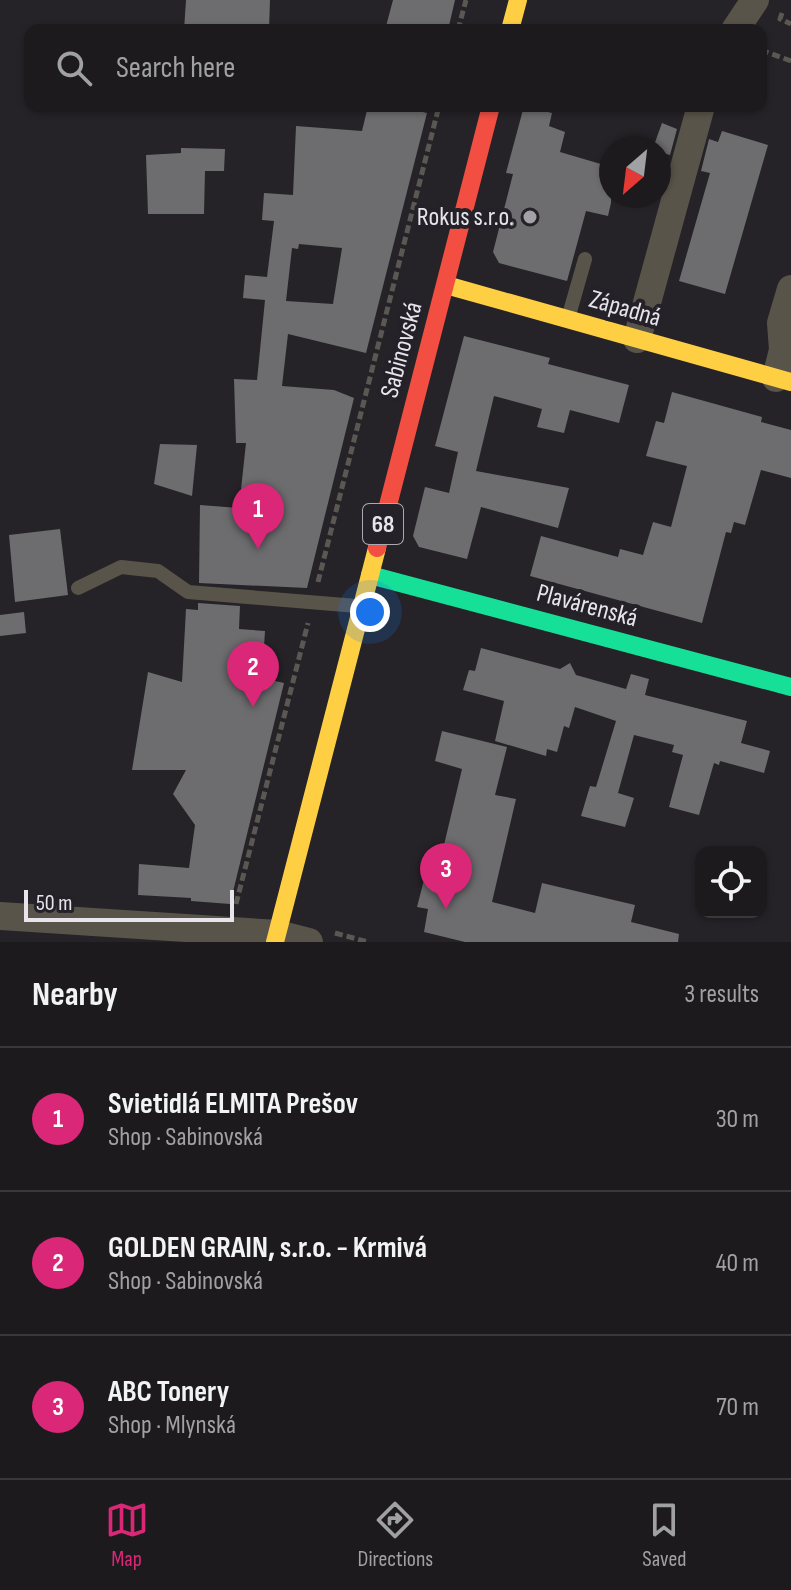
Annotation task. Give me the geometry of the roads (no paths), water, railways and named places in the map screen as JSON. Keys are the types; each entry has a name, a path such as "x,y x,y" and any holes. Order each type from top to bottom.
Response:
{"main road":[{"path":"512,24 518,0"},
{"name":"Sabinovská","path":"276,938 489,112"},
{"name":"Západná","path":"446,285 784,380"},
{"name":"Plavárenská","path":"370,575 791,687"}],"street":[{"path":"739,24 755,0"},
{"path":"637,339 699,112"},
{"path":"784,380 781,323 791,289"},
{"path":"0,916 230,930 309,942"}],"lane":[{"path":"568,320 585,259"},
{"path":"78,588 121,567 158,571 188,592 362,606"}],"place":[{"name":"Rokus s.r.o.","path":"530,217"},
{"name":"Svietidlá ELMITA Prešov","path":"258,549"},
{"name":"GOLDEN GRAIN, s.r.o. - Krmivá","path":"253,707"},
{"name":"ABC Tonery","path":"446,909"}]}
